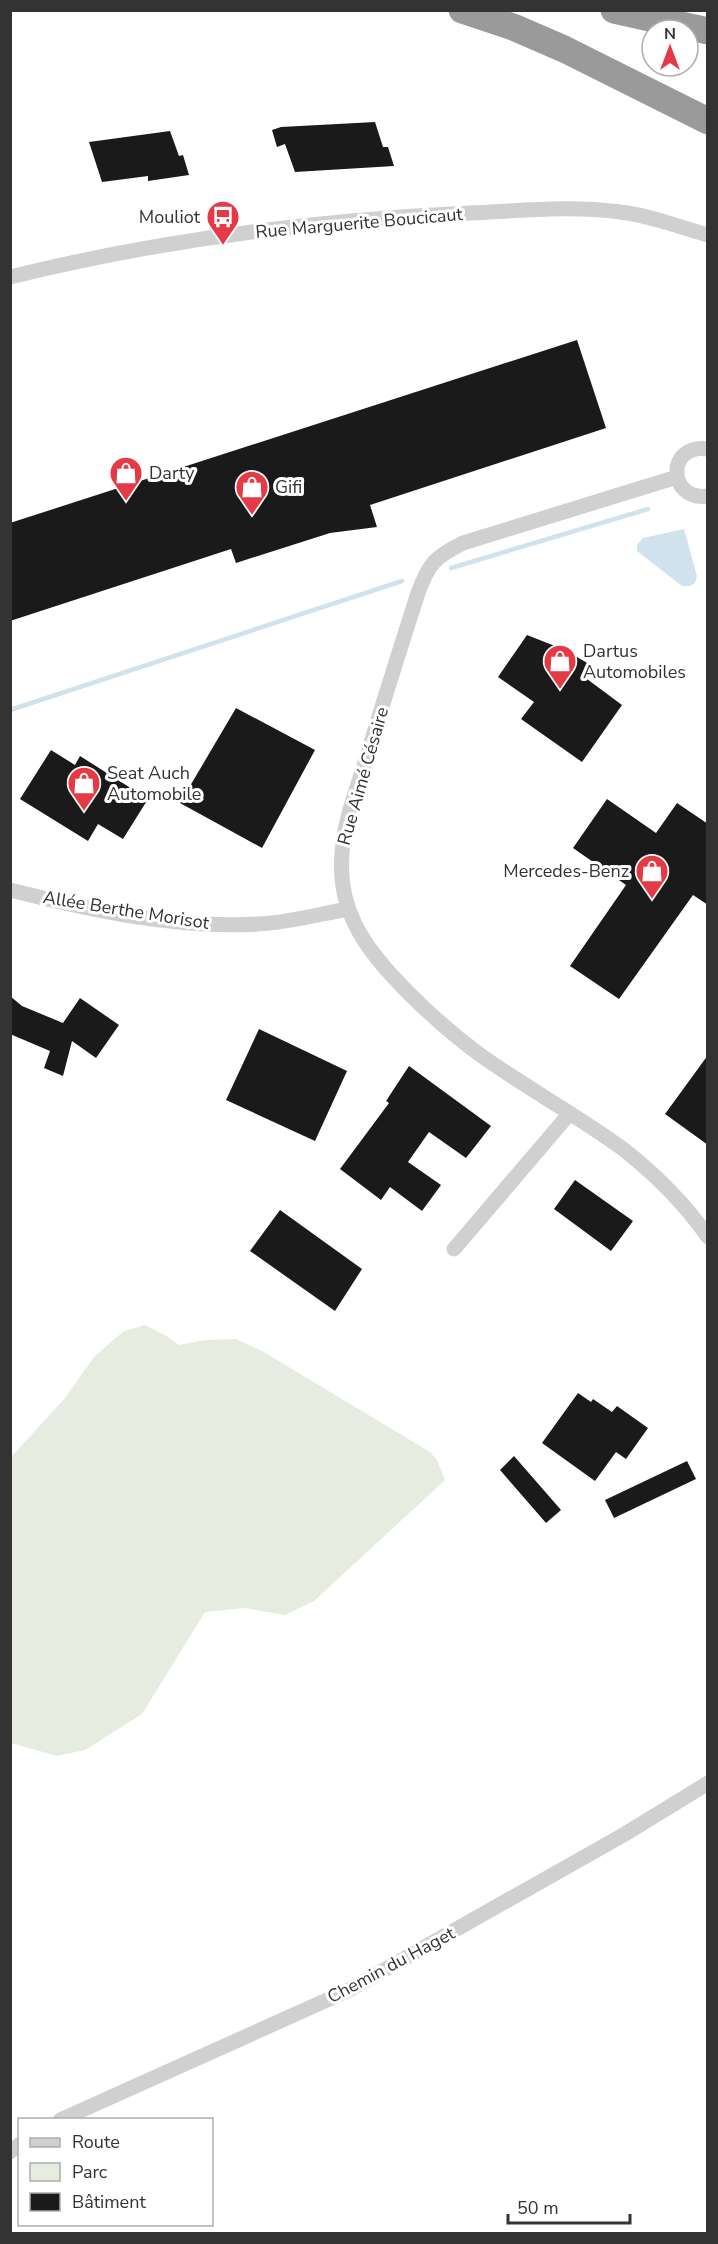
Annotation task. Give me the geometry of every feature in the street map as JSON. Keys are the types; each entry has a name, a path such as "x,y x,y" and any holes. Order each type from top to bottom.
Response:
{"highway":[{"path":"462,10 523,31 708,121"},
{"path":"614,10 708,31"}],"street":[{"name":"Rue Marguerite Boucicaut","path":"10,277 91,259 201,239 306,226 442,214 605,210 646,217 708,235"},
{"path":"708,449 692,449 685,454 676,468 677,477 683,489 694,496 708,496"},
{"name":"Rue Aimé Césaire","path":"677,477 463,543 439,555 423,579 418,593 348,818 341,872 348,909 356,926 399,983 424,1008 479,1054 625,1151 652,1174 708,1237"},
{"name":"Allée Berthe Morisot","path":"10,890 146,917 214,925 260,924 348,909"},
{"path":"454,1249 570,1113"},
{"name":"Chemin du Haget","path":"64,2118 347,1991 625,1834 708,1783"}],"green space":[{"path":"145,1325 179,1345 206,1340 236,1339 262,1351 430,1452 437,1460 445,1480 314,1601 285,1615 244,1608 205,1612 142,1714 85,1750 57,1756 11,1743 11,1457 65,1398 94,1357 124,1331"}],"water":[{"path":"684,529 697,576 695,583 690,586 682,586 637,551 637,545 643,538"}],"building":[{"path":"375,122 383,147 388,147 394,166 295,172 285,144 277,147 272,130 281,127"},
{"path":"170,131 179,156 183,155 189,175 148,181 148,176 102,182 89,142"},
{"path":"577,340 606,428 370,505 377,527 330,533 236,563 231,549 10,621 10,523"},
{"name":"Dartus Automobiles","path":"527,635 565,650 594,667 587,679 622,705 582,762 521,719 534,702 498,677"},
{"path":"236,708 315,750 262,848 180,803"},
{"path":"51,750 75,765 80,756 148,799 123,839 98,824 88,841 20,799"},
{"name":"Mercedes-Benz","path":"607,799 656,833 677,803 708,824 708,905 693,895 619,999 570,966 626,885 573,848"},
{"path":"10,996 22,1006 63,1023 80,998 119,1025 96,1058 72,1041 63,1076 44,1068 50,1051 10,1034"},
{"path":"259,1029 347,1071 315,1141 226,1100"},
{"path":"708,1055 708,1145 665,1114"},
{"path":"409,1066 491,1126 466,1158 429,1132 408,1162 441,1185 422,1211 390,1187 381,1200 340,1169 389,1103 386,1101"},
{"path":"575,1180 633,1221 611,1251 554,1209"},
{"path":"280,1210 362,1269 335,1311 250,1251"},
{"path":"578,1393 591,1402 593,1399 612,1412 617,1406 648,1428 626,1459 616,1452 595,1481 542,1443"},
{"path":"514,1456 561,1510 546,1523 500,1470"},
{"path":"687,1461 696,1479 614,1518 605,1500"}],"waterway":[{"path":"451,568 648,509"},
{"path":"10,710 402,581"}],"place":[{"name":"Mouliot","path":"223,246"},
{"name":"Darty","path":"126,502"},
{"name":"Gifi","path":"252,516"},
{"name":"Dartus Automobiles","path":"560,690"},
{"name":"Seat Auch Automobile","path":"84,812"},
{"name":"Mercedes-Benz","path":"652,900"}]}
